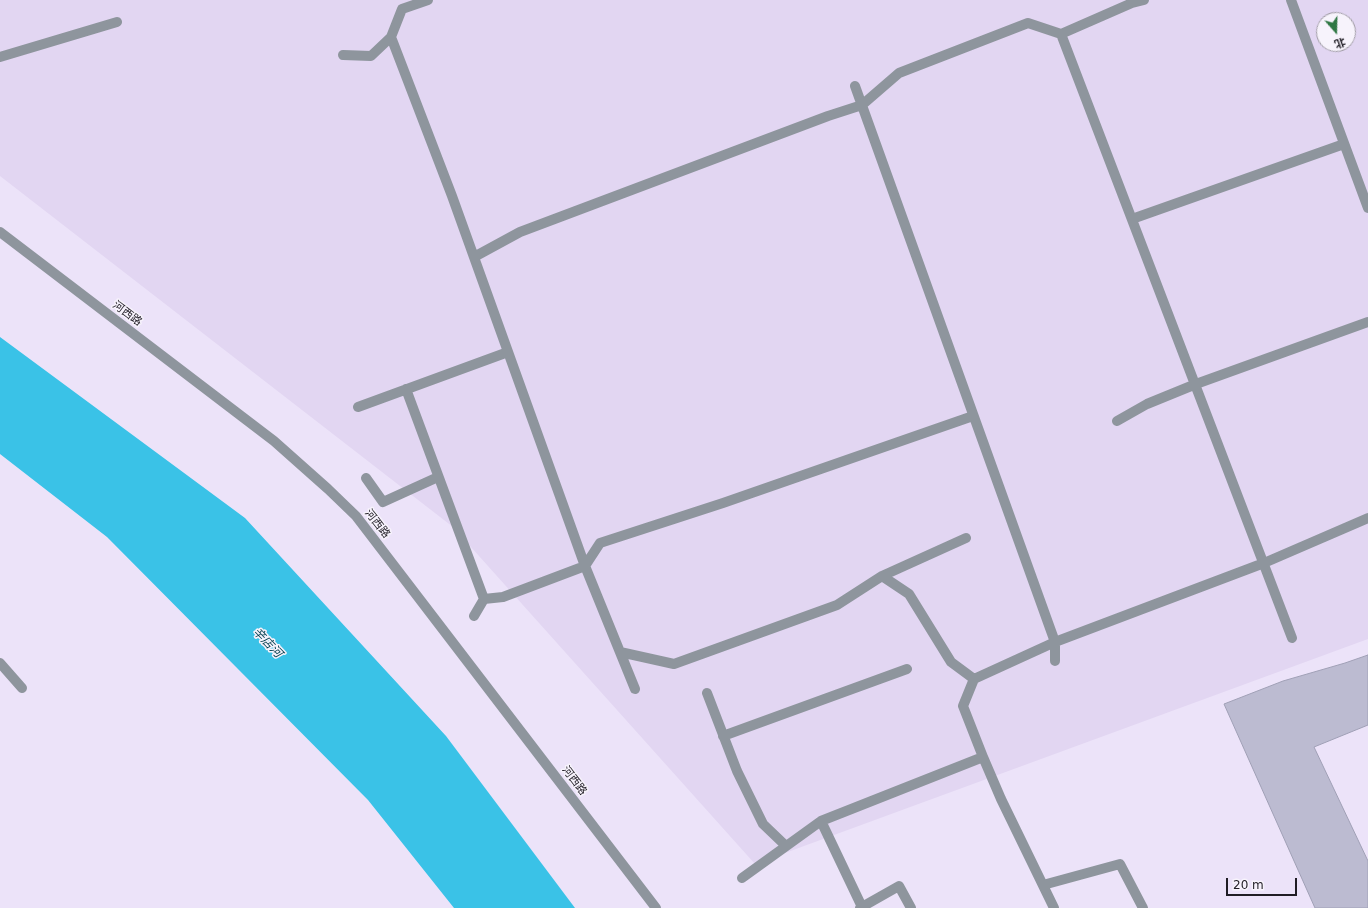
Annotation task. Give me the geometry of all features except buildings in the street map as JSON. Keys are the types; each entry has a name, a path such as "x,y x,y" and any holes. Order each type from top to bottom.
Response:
{"street":[{"path":"343,55 371,56 392,37 402,9 428,0"},
{"path":"474,257 520,232 828,116 862,105 899,73 1028,23 1062,34 1132,3 1144,0"},
{"path":"1291,0 1368,208"},
{"path":"0,57 116,22"},
{"path":"1062,34 1292,638"},
{"path":"392,37 474,257 585,566 635,689"},
{"path":"855,86 1055,642 1055,661"},
{"path":"1132,219 1344,144"},
{"name":"河西路","path":"0,232 274,441 356,516 656,908"},
{"path":"1117,421 1147,404 1196,384 1368,322"},
{"path":"358,407 508,352"},
{"path":"406,389 484,599"},
{"path":"484,599 503,597 585,566 600,543 723,503 974,416"},
{"path":"366,478 383,502 438,477"},
{"path":"1054,908 1001,799 963,706 974,679 1055,642 1264,563 1368,518"},
{"path":"620,652 674,664 837,605 882,576 966,538"},
{"path":"882,576 909,594 950,662 974,679"},
{"path":"474,616 484,599"},
{"path":"0,664 22,688"},
{"path":"723,736 907,669"},
{"path":"707,693 737,771 763,824 786,846"},
{"path":"742,878 821,821 983,757"},
{"path":"821,821 861,907 899,886 911,908"},
{"path":"1043,885 1120,864 1143,908"}],"shaded area":[{"path":"0,0 1368,0 1368,639 755,864 453,527 0,176"}],"water":[{"name":"辛店河","path":"0,337 245,518 446,736 575,908 454,908 368,800 107,537 0,454"}]}
